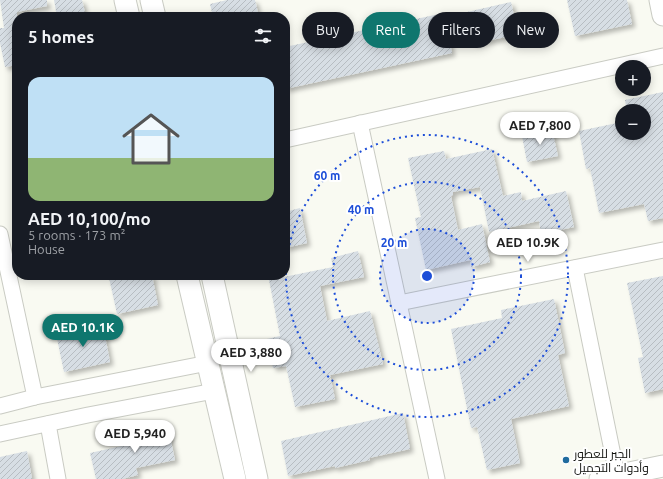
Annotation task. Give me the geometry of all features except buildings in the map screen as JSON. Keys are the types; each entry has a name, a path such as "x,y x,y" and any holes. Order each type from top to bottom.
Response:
{"street":[{"path":"125,0 128,12"},
{"path":"151,0 154,12"},
{"path":"660,0 663,15"},
{"path":"290,139 663,56"},
{"path":"360,123 437,479"},
{"path":"0,234 35,397"},
{"path":"399,303 663,250"},
{"path":"575,268 609,477 663,466"},
{"path":"188,280 234,479"},
{"path":"213,280 257,479"},
{"path":"0,406 35,397 208,363"},
{"path":"0,434 214,391"},
{"path":"48,424 58,479"}],"place":[{"name":"الجبر للعطور وأدوات التجميل","path":"566,460"}]}
